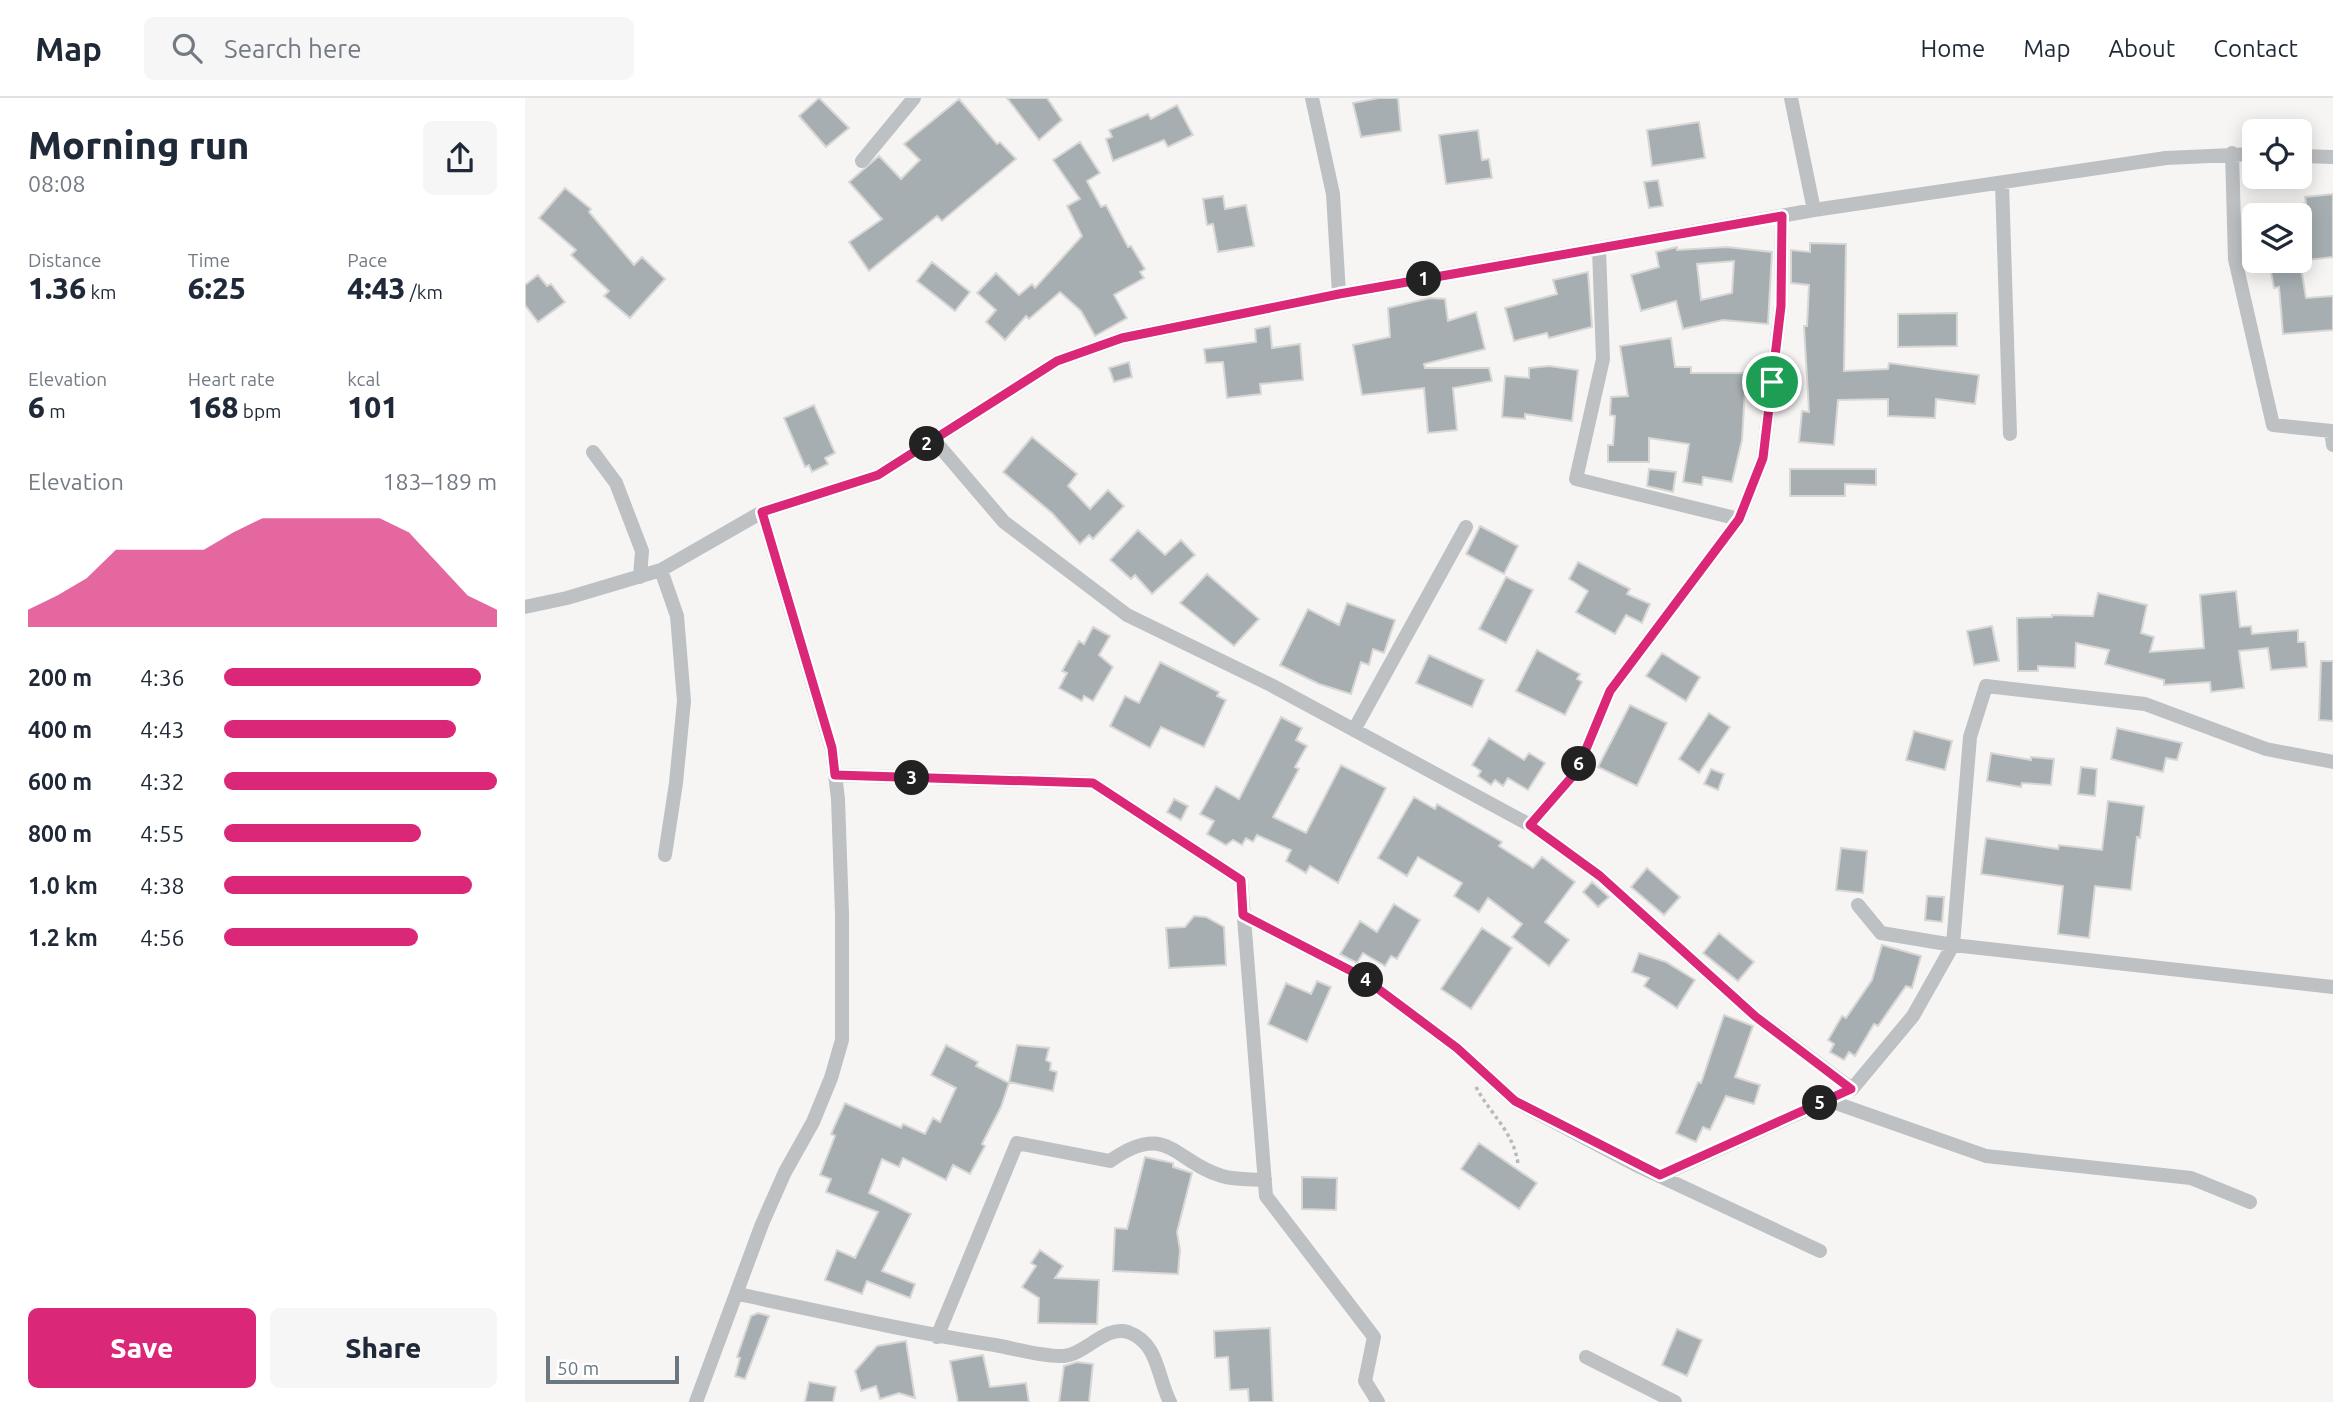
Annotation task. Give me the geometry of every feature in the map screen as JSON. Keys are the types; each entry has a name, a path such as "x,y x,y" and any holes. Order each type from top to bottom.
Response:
{"street":[{"path":"862,161 913,98"},
{"path":"1312,98 1333,194 1339,294"},
{"path":"1791,98 1814,210"},
{"path":"2232,153 2235,259 2273,425 2332,436"},
{"path":"525,607 660,570 762,512 878,475 1057,361 1122,338 1339,294 1814,210 2166,158 2242,153"},
{"path":"2312,156 2333,157"},
{"path":"2002,183 2010,434"},
{"path":"1530,825 1577,771 1610,691 1739,519 1763,458 1781,306 1782,216"},
{"path":"1599,248 1603,359 1576,479 1739,519"},
{"path":"934,440 1004,522 1127,615 1354,730 1530,825 1600,876 1756,1017 1851,1089"},
{"path":"593,452 616,483 642,551 640,577"},
{"path":"696,1402 762,1224 831,1078 842,1040 842,914 832,748 762,512"},
{"path":"1354,730 1466,527"},
{"path":"660,570 677,616 684,701 676,783 665,855"},
{"path":"1660,1175 1851,1089 1913,1016 1953,946 1971,737 1986,686 2145,704 2266,749 2333,762"},
{"path":"835,775 1093,783 1241,880 1266,1196 1374,1337 1365,1381 1378,1402"},
{"path":"1858,905 1881,933 1953,946 2333,986"},
{"path":"1243,915 1361,976 1469,1060 1515,1101 1660,1175 1820,1251"},
{"path":"1827,1100 1986,1156 2191,1178 2249,1202"},
{"path":"937,1336 1017,1143 1110,1161 1129,1148 1167,1144 1221,1176 1265,1180"},
{"path":"738,1294 937,1336 1066,1356 1116,1330 1128,1332 1149,1346 1156,1357 1161,1385 1170,1402"},
{"path":"1586,1357 1675,1402"}],"path":[{"path":"1469,1060 1476,1087 1503,1122 1516,1151 1518,1164"}],"building":[{"path":"819,98 849,128 826,147 799,116"},
{"path":"1007,98 1047,98 1062,120 1039,140"},
{"path":"1398,98 1401,131 1361,137 1353,103"},
{"path":"959,99 997,144 1000,142 1016,159 942,221 937,216 869,271 849,242 882,219 849,182 879,156 901,179 920,160 904,144"},
{"path":"1177,105 1193,135 1168,147 1164,140 1113,161 1106,139 1112,137 1109,130 1148,114 1151,119"},
{"path":"1699,122 1705,158 1652,166 1647,130"},
{"path":"1478,130 1482,160 1489,159 1492,178 1446,184 1439,135"},
{"path":"1080,142 1100,173 1087,181 1101,207 1106,205 1128,247 1131,246 1145,269 1140,272 1144,278 1114,295 1127,318 1095,336 1081,311 1060,292 1029,319 1026,316 1005,340 986,322 996,310 977,293 996,273 1019,295 1032,284 1035,288 1082,236 1067,206 1080,199 1053,160"},
{"path":"1658,180 1663,206 1649,208 1644,182"},
{"path":"565,188 591,209 589,212 634,265 642,257 665,279 630,318 604,296 609,291 571,255 576,250 539,218"},
{"path":"2333,194 2333,257 2312,259 2312,203 2306,203 2305,197"},
{"path":"1223,196 1225,209 1246,205 1254,246 1218,252 1213,224 1207,225 1203,199"},
{"path":"1810,243 1846,244 1844,371 1888,369 1889,363 1979,375 1975,404 1936,399 1935,418 1888,416 1888,399 1838,400 1834,445 1799,442 1802,411 1809,412 1804,326 1807,326 1809,285 1791,283 1791,250 1810,252"},
{"path":"1677,247 1677,250 1727,247 1772,252 1768,324 1723,320 1683,329 1676,301 1641,311 1631,275 1659,267 1656,252","holes":["1734,261 1732,293 1701,300 1697,264"]},
{"path":"932,262 970,292 955,311 917,281"},
{"path":"1588,272 1592,327 1549,338 1547,333 1514,341 1505,308 1557,294 1553,280"},
{"path":"2271,273 2302,273 2306,298 2333,296 2333,330 2283,334 2279,287 2274,288"},
{"path":"538,275 547,286 551,284 565,302 538,322 525,305 525,285"},
{"path":"1430,298 1445,299 1448,321 1476,312 1485,349 1424,364 1425,368 1489,368 1492,381 1453,388 1457,430 1428,433 1424,388 1362,395 1353,345 1390,337 1388,308"},
{"path":"1957,313 1957,346 1898,347 1898,314"},
{"path":"1270,326 1272,348 1300,344 1303,380 1260,384 1261,394 1227,398 1223,362 1206,363 1204,349 1256,342 1255,329"},
{"path":"1671,338 1675,367 1691,367 1691,373 1746,373 1742,440 1732,482 1703,477 1702,485 1683,482 1689,444 1649,438 1649,462 1608,462 1608,445 1613,445 1615,416 1610,415 1611,397 1628,396 1620,346"},
{"path":"1129,362 1132,377 1114,382 1109,368"},
{"path":"1549,366 1578,370 1572,421 1525,414 1525,419 1502,417 1505,376 1529,378 1529,368"},
{"path":"814,405 835,453 825,458 828,464 812,472 809,465 805,467 784,418"},
{"path":"1032,437 1077,474 1068,486 1090,509 1108,490 1124,506 1093,539 1089,535 1080,544 1052,513 1003,472"},
{"path":"1649,469 1676,472 1673,492 1647,486"},
{"path":"1790,469 1876,469 1876,485 1845,484 1845,496 1790,496"},
{"path":"1480,526 1518,546 1504,574 1466,554"},
{"path":"1138,530 1165,555 1181,540 1195,555 1152,594 1135,575 1131,579 1110,560"},
{"path":"1578,562 1630,589 1627,594 1650,604 1642,623 1626,615 1615,634 1576,612 1588,591 1569,579"},
{"path":"1207,574 1259,619 1234,646 1180,603"},
{"path":"1506,577 1533,590 1506,643 1479,629"},
{"path":"2236,591 2240,627 2251,626 2252,634 2298,630 2298,642 2305,642 2307,667 2271,670 2268,648 2239,651 2244,688 2211,692 2210,682 2164,685 2164,680 2105,664 2109,650 2076,643 2075,668 2038,666 2038,671 2018,671 2017,618 2093,616 2098,593 2147,605 2141,633 2154,637 2150,652 2204,648 2200,595"},
{"path":"1347,603 1395,620 1384,653 1373,649 1369,665 1361,662 1351,694 1319,684 1280,665 1308,609 1339,625"},
{"path":"1992,626 1999,661 1974,665 1967,631"},
{"path":"1093,627 1110,636 1099,655 1113,667 1093,701 1084,696 1082,701 1059,688 1067,673 1062,671 1079,641 1084,644"},
{"path":"1537,650 1580,674 1577,679 1582,682 1565,715 1516,691"},
{"path":"1662,653 1700,677 1686,701 1646,676"},
{"path":"1429,655 1484,680 1472,707 1416,683"},
{"path":"2321,661 2333,661 2333,721 2319,720"},
{"path":"1160,662 1219,692 1217,696 1226,700 1204,747 1161,727 1150,748 1110,726 1125,696 1139,703"},
{"path":"1630,705 1667,723 1637,786 1598,767"},
{"path":"1709,713 1730,727 1699,773 1679,759"},
{"path":"1281,717 1302,728 1296,740 1307,746 1295,767 1299,769 1273,817 1306,833 1341,765 1386,788 1338,883 1310,866 1306,873 1286,861 1291,850 1257,835 1253,842 1246,838 1242,845 1233,840 1226,845 1207,834 1214,821 1200,814 1216,786 1239,799"},
{"path":"2117,728 2182,743 2177,760 2166,758 2163,772 2111,759"},
{"path":"1914,731 1952,741 1945,770 1906,760"},
{"path":"1489,738 1524,760 1529,753 1545,763 1528,790 1508,778 1503,786 1495,780 1491,785 1478,776 1481,771 1472,765"},
{"path":"1991,753 2031,760 2031,757 2054,759 2051,785 2022,783 2021,787 1987,781"},
{"path":"2081,767 2097,769 2095,796 2078,794"},
{"path":"1711,769 1724,774 1718,790 1704,784"},
{"path":"1414,797 1435,809 1437,804 1502,842 1499,846 1533,868 1542,857 1575,882 1545,922 1569,940 1549,966 1512,937 1522,924 1488,898 1479,912 1454,896 1462,883 1418,857 1407,876 1378,858"},
{"path":"1174,799 1188,806 1181,820 1167,812"},
{"path":"2108,801 2144,806 2140,838 2137,837 2131,890 2095,886 2089,938 2058,934 2063,886 1981,874 1986,838 2058,849 2059,845 2102,850"},
{"path":"1841,848 1867,851 1863,893 1836,890"},
{"path":"1647,868 1680,897 1664,915 1631,887"},
{"path":"1592,882 1609,897 1598,907 1583,892"},
{"path":"1927,896 1944,897 1942,922 1925,920"},
{"path":"1394,904 1420,920 1397,959 1391,956 1385,966 1363,953 1357,963 1340,954 1360,921 1377,932"},
{"path":"1194,916 1206,917 1224,927 1226,965 1169,968 1166,928 1185,927"},
{"path":"1482,928 1512,948 1471,1009 1441,989"},
{"path":"1719,933 1754,962 1738,981 1703,953"},
{"path":"1882,945 1921,956 1912,988 1906,986 1878,1026 1874,1024 1855,1056 1849,1052 1844,1060 1830,1052 1834,1044 1828,1040 1842,1016 1846,1018 1872,980"},
{"path":"1639,953 1666,962 1695,980 1677,1008 1644,986 1649,978 1632,972"},
{"path":"1317,981 1331,987 1307,1042 1268,1024 1286,983 1311,994"},
{"path":"1724,1015 1753,1026 1735,1077 1760,1085 1754,1104 1726,1096 1710,1130 1703,1127 1696,1142 1676,1133 1698,1082 1701,1083"},
{"path":"946,1045 978,1062 976,1066 1009,1083 1001,1107 982,1144 985,1146 970,1174 953,1165 946,1180 903,1158 899,1167 882,1159 869,1193 911,1214 882,1271 915,1284 910,1298 867,1281 862,1294 825,1280 837,1250 855,1258 878,1212 826,1192 831,1179 820,1175 835,1136 831,1134 845,1103 901,1128 903,1124 925,1134 933,1118 940,1122 956,1088 931,1075"},
{"path":"1017,1045 1049,1048 1046,1060 1051,1063 1050,1070 1057,1072 1053,1091 1009,1082"},
{"path":"1479,1143 1537,1183 1519,1209 1461,1169"},
{"path":"1145,1157 1173,1163 1173,1167 1192,1173 1177,1232 1180,1250 1178,1274 1113,1271 1115,1228 1127,1229"},
{"path":"1302,1177 1337,1178 1336,1210 1302,1209"},
{"path":"1040,1250 1063,1266 1055,1278 1099,1280 1097,1324 1038,1323 1039,1298 1022,1287 1036,1266 1031,1263"},
{"path":"758,1313 769,1316 745,1379 735,1376 740,1358 737,1357 751,1316"},
{"path":"1270,1328 1273,1402 1249,1402 1248,1389 1230,1390 1228,1357 1215,1358 1214,1331"},
{"path":"1677,1329 1702,1340 1687,1376 1662,1365"},
{"path":"906,1341 915,1398 899,1393 880,1399 876,1386 861,1391 855,1371 877,1346"},
{"path":"983,1355 990,1387 1026,1383 1029,1402 958,1402 950,1361"},
{"path":"1077,1362 1093,1364 1089,1402 1059,1402 1064,1366"},
{"path":"809,1382 836,1387 833,1402 805,1402"}],"route":[{"path":"1782,216 1781,306 1772,382 1763,458 1739,519 1610,691 1577,771 1530,825 1600,876 1756,1017 1851,1089 1660,1175 1515,1101 1457,1048 1361,976 1243,915 1241,880 1093,783 835,775 832,748 762,512 878,475 1057,361 1122,338 1339,294 1782,216"}]}
